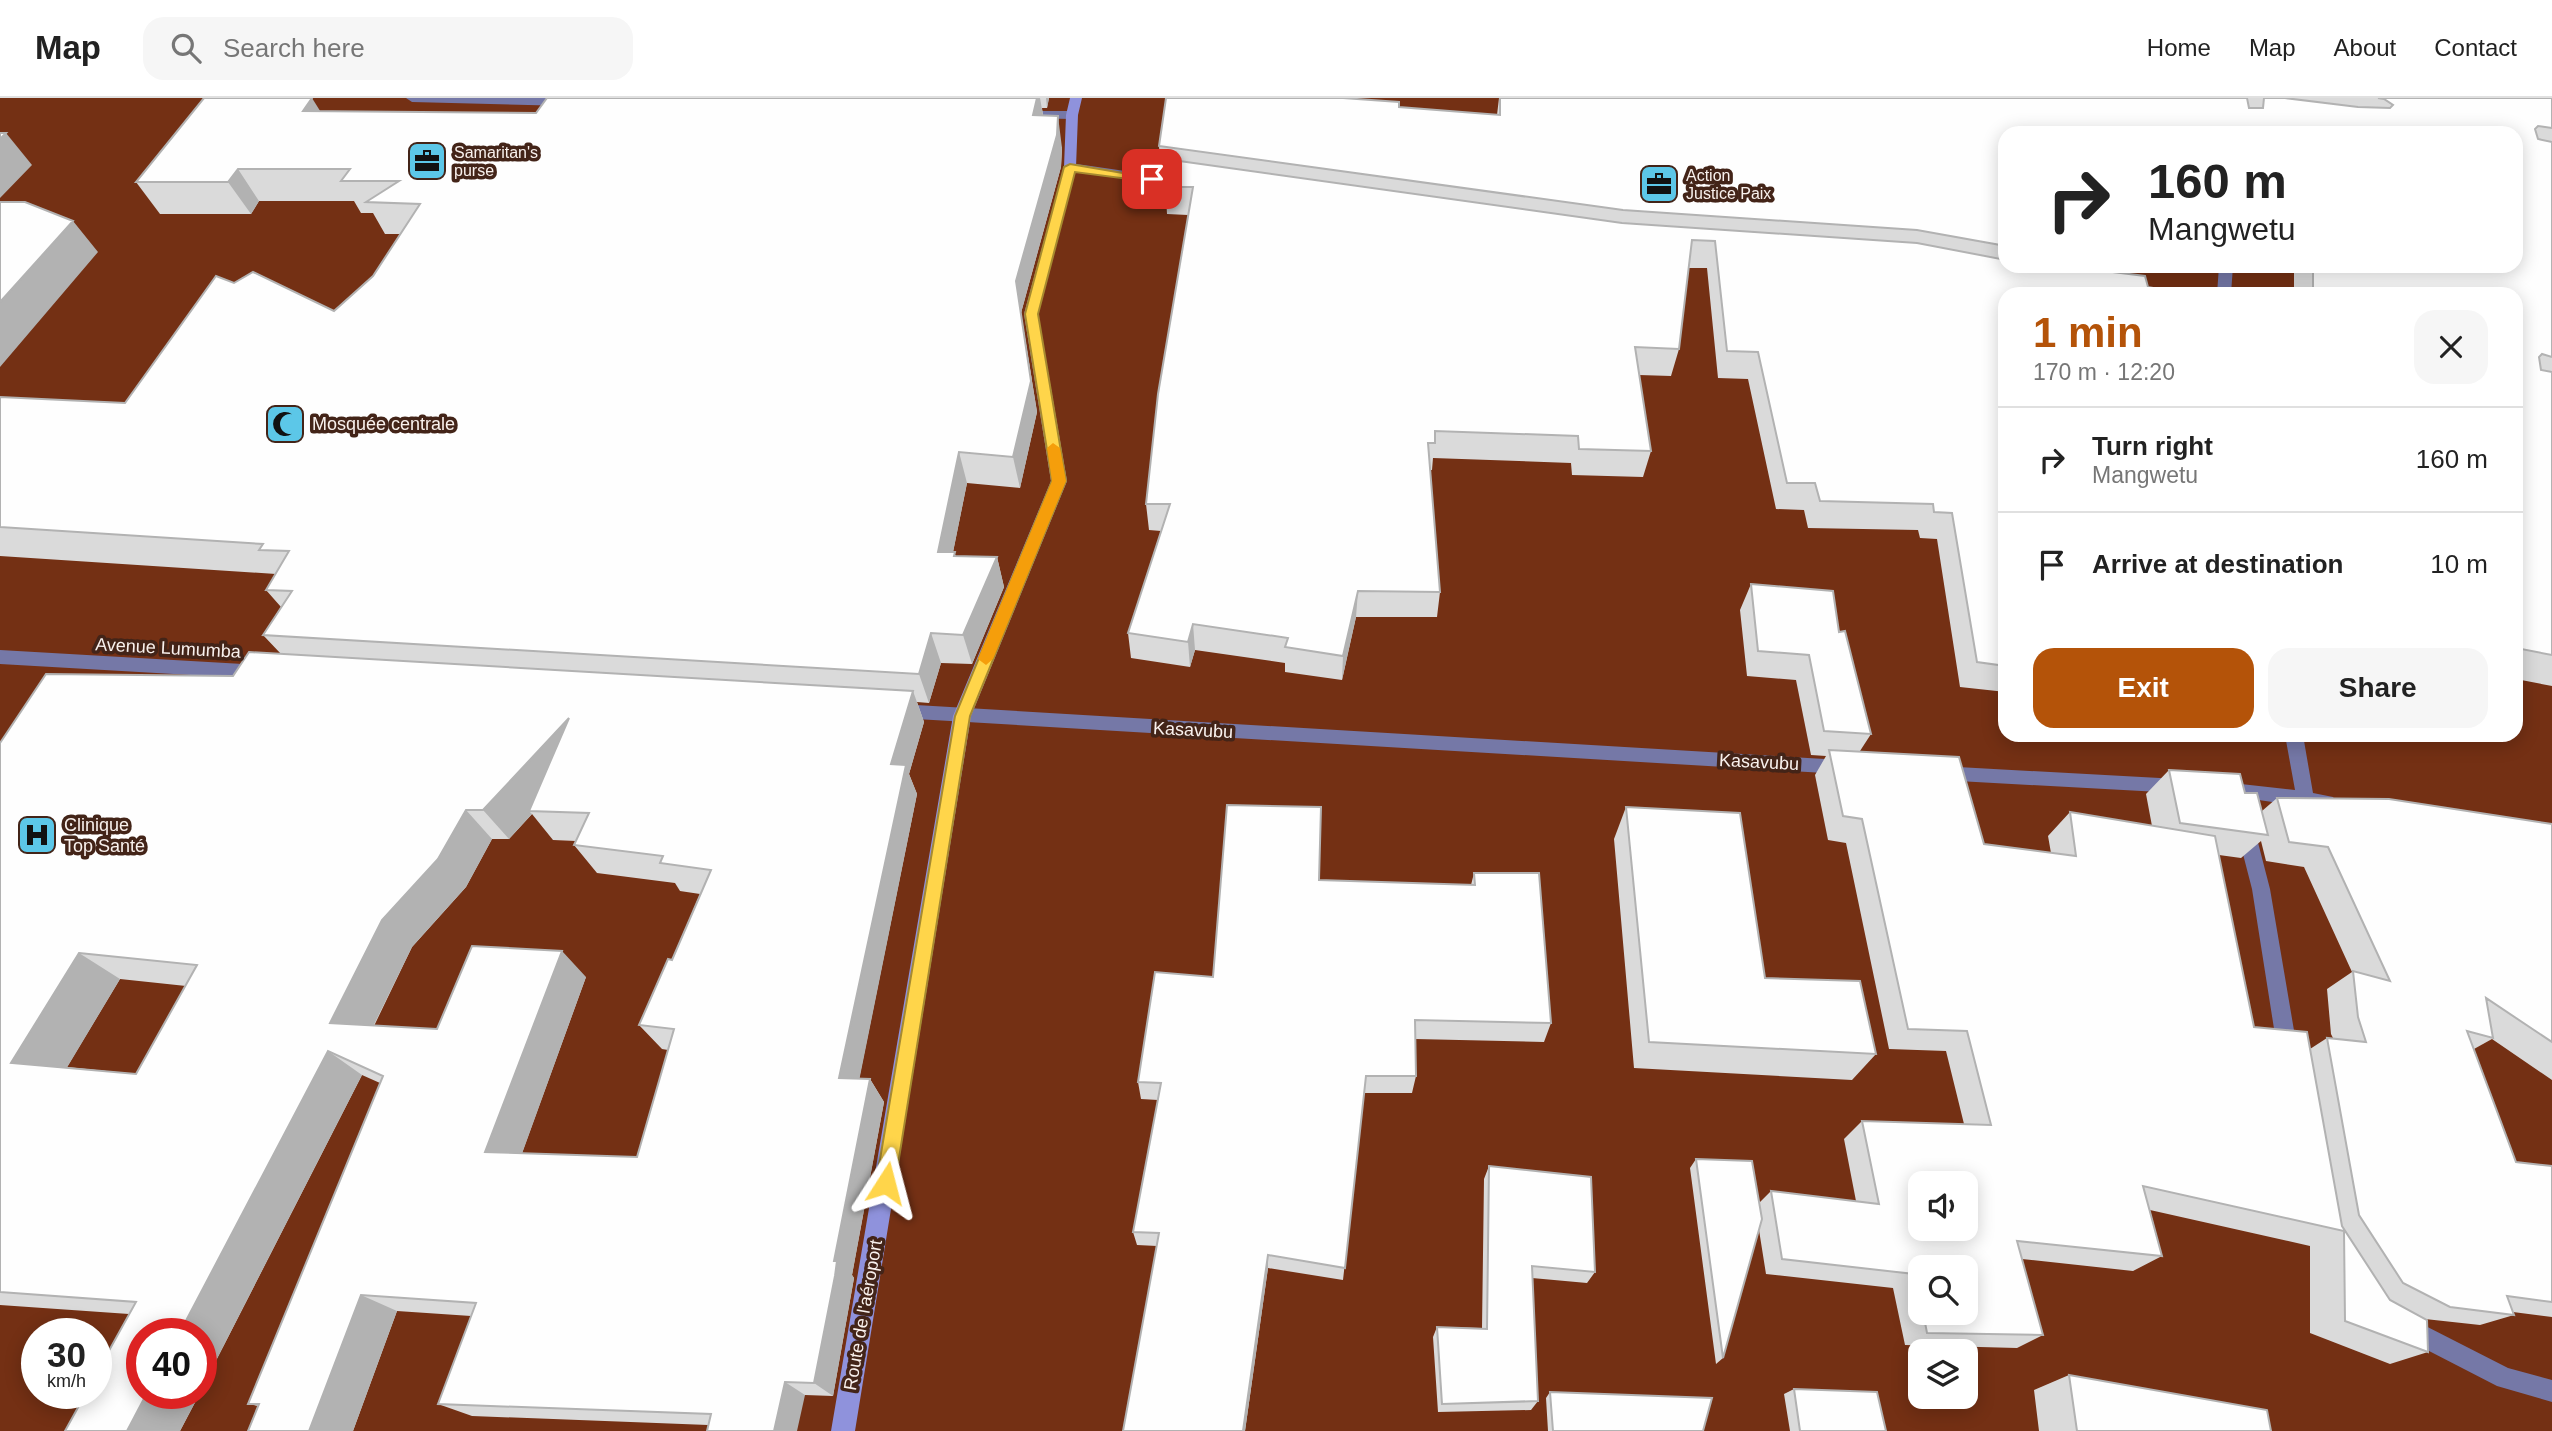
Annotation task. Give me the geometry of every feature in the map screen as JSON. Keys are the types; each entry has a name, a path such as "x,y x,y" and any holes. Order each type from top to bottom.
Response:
{"street":[{"path":"412,98 577,102"},
{"name":"Route de l'aéroport","path":"843,1431 962,716 1059,481 1031,314 1070,167 1072,115 1076,98"},
{"path":"1003,113 1072,115"},
{"path":"1070,167 1193,185"},
{"name":"Avenue Lumumba","path":"0,657 277,673"},
{"path":"887,711 962,716"},
{"name":"Kasavubu","path":"962,716 1862,768"},
{"path":"2295,742 2305,798"},
{"path":"1917,771 2236,790 2346,805"},
{"path":"2236,790 2261,889 2291,1068"},
{"path":"2387,1317 2505,1378 2552,1391"}],"building":[{"path":"204,98 312,98 303,111 536,113 547,98 1037,98 1033,115 1058,116 1057,135 1016,281 1031,381 1013,457 959,452 938,552 955,552 954,556 997,557 963,635 931,633 919,674 263,635 292,591 266,590 289,551 259,550 263,544 0,527 0,397 125,403 216,276 234,283 253,272 334,311 373,276 420,204 366,202 399,181 341,181 350,169 238,169 228,182 136,182"},
{"path":"1166,98 1343,98 1399,102 1399,107 1500,115 1500,98 2247,98 2249,108 2263,108 2264,98 2285,98 2390,108 2393,105 2378,98 2552,98 2552,128 2538,126 2535,129 2538,139 2552,142 2552,357 2542,354 2539,357 2541,370 2552,372 2552,655 2523,649 2523,287 2313,287 2313,273 2523,273 2523,126 1998,126 1998,245 1917,230 1623,210 1159,146"},
{"path":"1158,158 1622,223 1917,243 1998,258 1998,273 2121,273 2145,276 2148,287 1998,287 1998,665 1977,662 1952,513 1934,512 1933,504 1820,501 1815,483 1787,483 1758,352 1727,351 1715,241 1692,240 1679,349 1635,347 1651,451 1579,449 1578,436 1435,431 1435,443 1428,443 1440,592 1358,591 1343,656 1285,647 1288,638 1193,624 1188,642 1128,633 1170,504 1146,504 1158,394 1193,187 1165,187 1168,169 1156,169"},
{"path":"0,202 25,202 73,221 0,302"},
{"path":"1751,584 1833,591 1839,632 1845,631 1871,734 1824,731 1809,655 1758,651"},
{"path":"249,652 913,691 891,764 906,765 839,1078 870,1079 834,1261 837,1261 835,1276 814,1383 785,1382 774,1431 707,1431 711,1414 438,1404 476,1303 361,1295 309,1431 248,1431 259,1404 248,1404 383,1076 328,1051 187,1318 127,1318 136,1302 0,1292 0,743 46,674 233,676","holes":["569,718 529,811 589,813 574,845 663,856 660,863 711,870 672,960 668,959 639,1025 674,1029 637,1157 485,1152 562,951 472,946 437,1029 330,1023 382,920 438,859 466,810 483,810","79,953 197,965 136,1074 11,1063"]},
{"path":"1829,750 1959,757 1984,844 2076,856 2070,812 2215,836 2254,1027 2307,1032 2342,1226 2390,1300 2427,1320 2428,1352 2345,1321 2344,1231 2143,1186 2162,1256 2017,1241 2043,1335 1927,1333 1925,1325 1978,1325 1978,1255 1908,1255 1908,1273 1782,1259 1771,1191 1879,1204 1862,1121 1991,1125 1967,1031 1908,1029 1862,819 1843,816"},
{"path":"2169,770 2240,774 2245,793 2257,793 2268,835 2180,823"},
{"path":"2277,798 2389,799 2552,824 2552,1042 2486,998 2493,1038 2467,1031 2516,1162 2552,1166 2552,1302 2507,1296 2514,1315 2450,1307 2403,1283 2359,1215 2327,1038 2366,1042 2358,1017 2353,971 2390,981 2328,847 2289,842"},
{"path":"1227,805 1321,807 1319,880 1475,885 1474,873 1539,873 1551,1023 1415,1020 1416,1076 1366,1076 1345,1268 1268,1255 1243,1431 1123,1431 1159,1233 1133,1232 1161,1083 1138,1082 1155,972 1213,977"},
{"path":"1626,807 1740,813 1765,978 1860,981 1876,1054 1649,1042"},
{"path":"1696,1159 1752,1161 1762,1219 1723,1358"},
{"path":"1489,1166 1591,1177 1595,1272 1532,1266 1538,1401 1442,1404 1437,1327 1487,1329"},
{"path":"126,1320 126,1409 139,1409 127,1431 65,1431 77,1409 112,1409 112,1345"},
{"path":"2069,1375 2267,1410 2271,1431 2077,1431"},
{"path":"1794,1389 1877,1392 1886,1431 1800,1431"},
{"path":"1550,1392 1712,1398 1703,1431 1553,1431"}],"slow traffic":[{"path":"986,659 1059,481 1053,448"}],"place":[{"name":"Samaritan's purse","path":"427,161"},
{"name":"Action Justice Paix","path":"1659,184"},
{"name":"Mosquée centrale","path":"285,424"},
{"name":"Clinique Top Santé","path":"37,835"}],"route":[{"path":"886,1183 962,716 1059,481 1031,314 1070,167 1152,179"}]}
